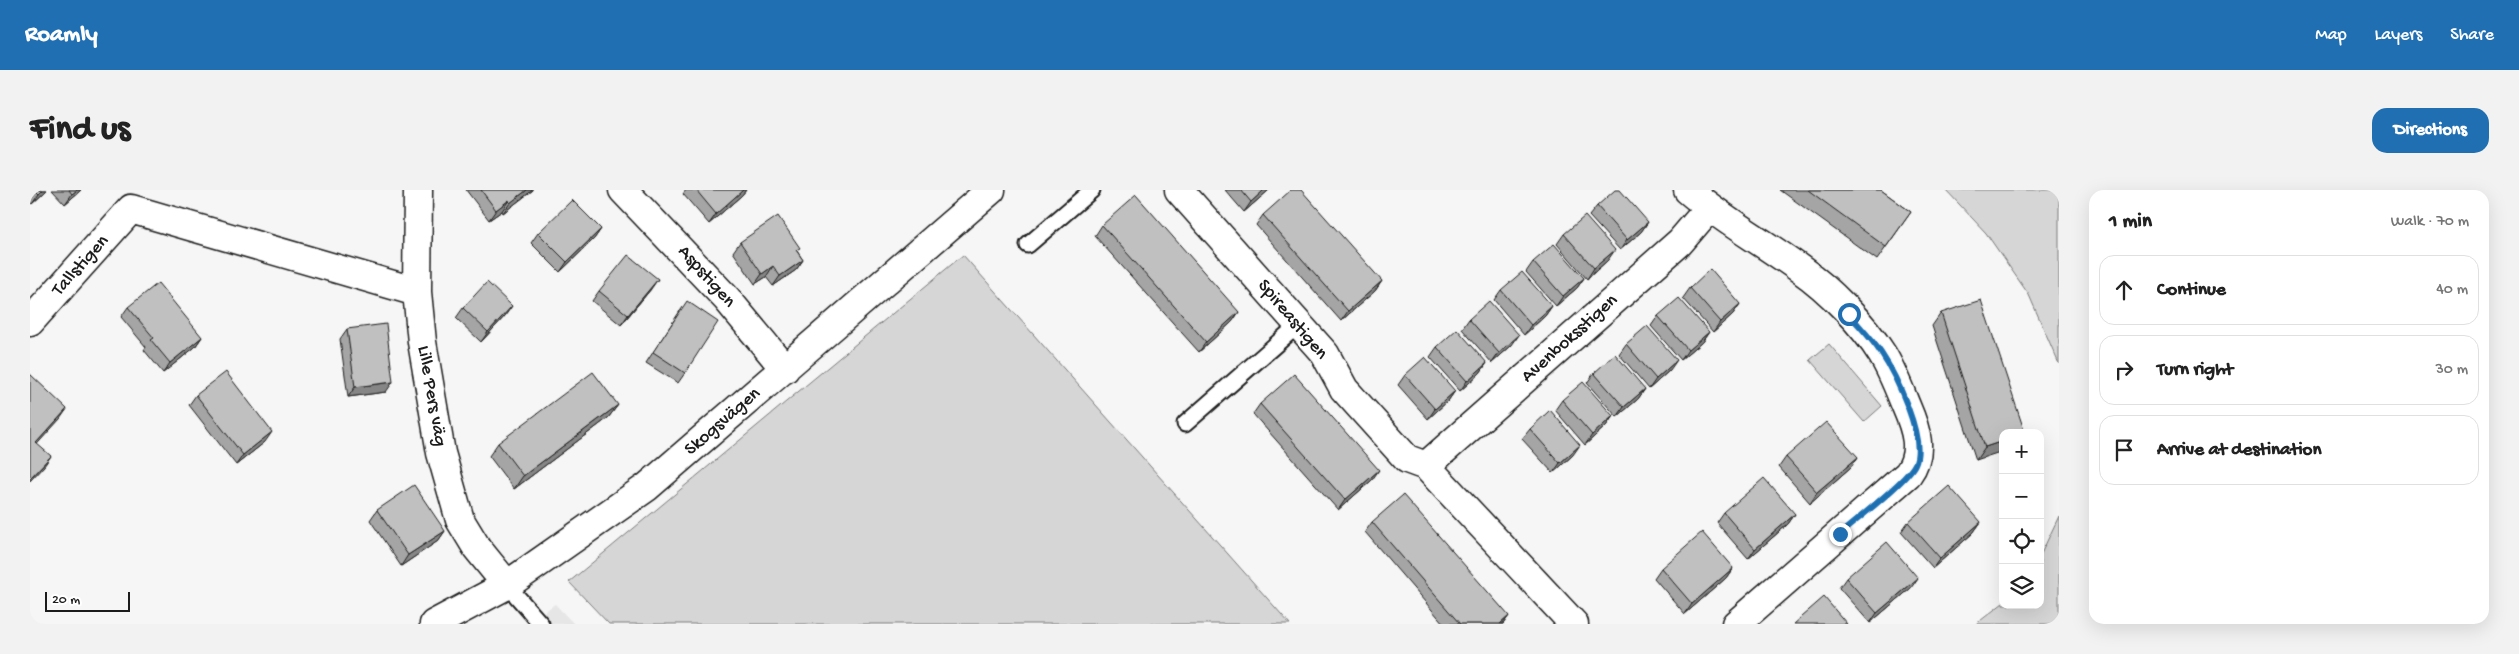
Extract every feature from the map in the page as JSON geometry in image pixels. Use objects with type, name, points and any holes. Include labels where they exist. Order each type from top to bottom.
[{"type":"street","name":"Lille Pers väg","points":[[418,190],[417,292],[422,342],[441,453],[460,520],[478,548],[507,585]]},
{"type":"street","name":"Aspstigen","points":[[623,190],[727,299],[785,369]]},
{"type":"street","name":"Skogsvägen","points":[[434,624],[507,585],[647,487],[991,190]]},
{"type":"street","name":"Spireastigen","points":[[1179,190],[1325,354],[1350,396],[1407,459],[1426,466]]},
{"type":"street","points":[[1688,190],[1709,208],[1802,270],[1849,314],[1882,355],[1902,395],[1917,439],[1917,456],[1908,474],[1736,624]]},
{"type":"street","name":"Avenboksstigen","points":[[1426,466],[1680,242],[1709,208]]},
{"type":"street","name":"Tallstigen","points":[[30,322],[131,209],[417,292]]},
{"type":"street","points":[[1426,466],[1574,624]]},
{"type":"lane","points":[[1028,245],[1092,190]]},
{"type":"lane","points":[[1185,424],[1298,325]]},
{"type":"lane","points":[[507,585],[541,624]]},
{"type":"shaded area","points":[[1946,190],[2059,190],[2059,364],[2029,295],[1986,233]]},
{"type":"shaded area","points":[[963,255],[1290,624],[609,624],[569,582]]},
{"type":"shaded area","points":[[1829,344],[1882,406],[1864,422],[1810,360]]},
{"type":"shaded area","points":[[2059,516],[2059,624],[1976,624],[1999,606],[1999,609],[2044,609],[2044,548]]},
{"type":"shaded area","points":[[555,604],[574,624],[527,624]]},
{"type":"building","points":[[35,190],[43,190],[39,194]]},
{"type":"building","points":[[69,190],[77,190],[72,194]]},
{"type":"building","points":[[481,190],[527,190],[510,203],[509,200],[496,210]]},
{"type":"building","points":[[696,190],[743,190],[716,214]]},
{"type":"building","points":[[1241,190],[1264,190],[1251,202]]},
{"type":"building","points":[[1291,190],[1301,190],[1382,281],[1348,311],[1263,215]]},
{"type":"building","points":[[1615,190],[1620,190],[1648,222],[1627,240],[1597,206]]},
{"type":"building","points":[[1808,190],[1881,190],[1911,212],[1886,247]]},
{"type":"building","points":[[1136,195],[1239,312],[1206,342],[1102,225]]},
{"type":"building","points":[[572,200],[601,229],[567,262],[538,233]]},
{"type":"building","points":[[778,216],[800,248],[796,250],[803,260],[780,276],[773,266],[762,274],[740,242]]},
{"type":"building","points":[[1585,216],[1615,250],[1594,268],[1564,234]]},
{"type":"building","points":[[1554,244],[1584,278],[1563,296],[1533,262]]},
{"type":"building","points":[[628,255],[658,279],[628,315],[599,291]]},
{"type":"building","points":[[1710,269],[1740,304],[1720,322],[1690,288]]},
{"type":"building","points":[[1522,272],[1552,306],[1531,325],[1501,290]]},
{"type":"building","points":[[487,282],[512,306],[488,332],[463,308]]},
{"type":"building","points":[[158,283],[202,337],[170,363],[151,340],[154,338],[128,307]]},
{"type":"building","points":[[1679,298],[1709,332],[1688,350],[1658,316]]},
{"type":"building","points":[[1981,300],[2024,429],[1999,429],[1999,442],[1985,447],[1941,313]]},
{"type":"building","points":[[687,301],[718,322],[685,373],[653,352]]},
{"type":"building","points":[[1489,301],[1519,335],[1499,353],[1469,319]]},
{"type":"building","points":[[386,324],[393,382],[355,387],[347,329]]},
{"type":"building","points":[[1647,326],[1677,360],[1656,379],[1626,344]]},
{"type":"building","points":[[1457,329],[1487,363],[1467,381],[1437,347]]},
{"type":"building","points":[[1615,354],[1645,389],[1624,407],[1594,373]]},
{"type":"building","points":[[1425,357],[1455,391],[1435,409],[1405,375]]},
{"type":"building","points":[[226,372],[272,432],[243,455],[196,395]]},
{"type":"building","points":[[593,372],[618,405],[523,476],[498,443]]},
{"type":"building","points":[[30,374],[67,409],[36,443],[51,456],[31,477],[30,476]]},
{"type":"building","points":[[1294,374],[1379,470],[1345,500],[1260,404]]},
{"type":"building","points":[[1583,382],[1613,416],[1592,435],[1562,400]]},
{"type":"building","points":[[1550,410],[1580,445],[1560,463],[1530,429]]},
{"type":"building","points":[[1826,422],[1858,457],[1817,492],[1786,457]]},
{"type":"building","points":[[1764,478],[1795,514],[1755,549],[1724,513]]},
{"type":"building","points":[[414,485],[445,531],[408,555],[377,510]]},
{"type":"building","points":[[1949,486],[1981,522],[1940,558],[1908,522]]},
{"type":"building","points":[[1403,495],[1509,616],[1500,624],[1460,624],[1372,522]]},
{"type":"building","points":[[1702,532],[1733,568],[1692,604],[1661,568]]},
{"type":"building","points":[[1887,542],[1918,578],[1877,613],[1846,578]]},
{"type":"building","points":[[1824,597],[1847,624],[1793,624]]},
{"type":"route","points":[[1840,534],[1908,474],[1916,463],[1918,448],[1911,419],[1882,355],[1849,314]]}]
